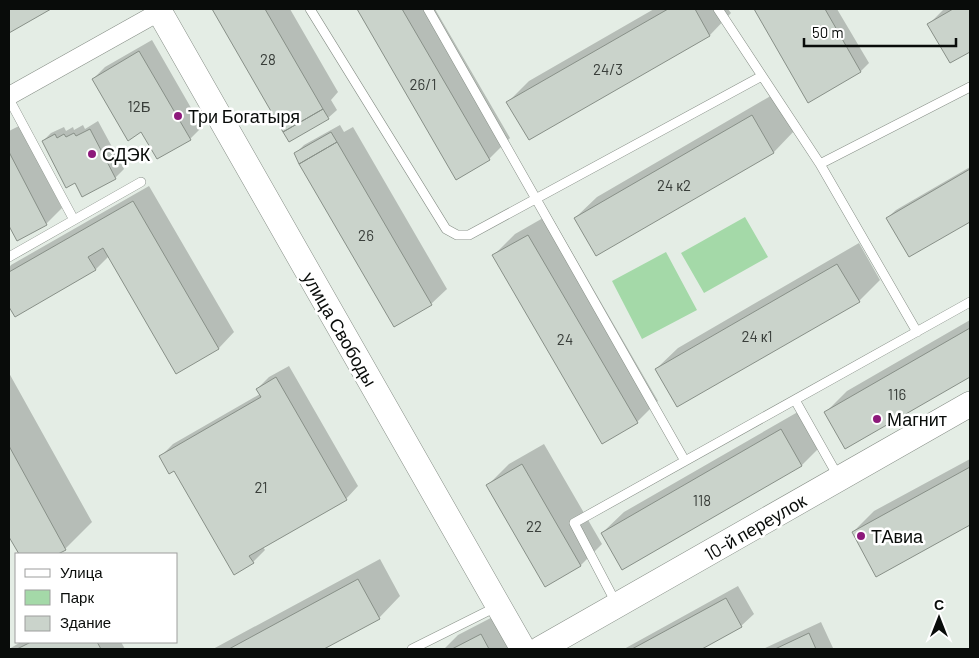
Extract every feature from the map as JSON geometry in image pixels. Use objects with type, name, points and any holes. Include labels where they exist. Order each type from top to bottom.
[{"type":"main road","name":"улица Свободы","points":[[158,10],[523,649]]},
{"type":"main road","name":"10-й переулок","points":[[540,649],[970,404]]},
{"type":"street","points":[[9,98],[158,10]]},
{"type":"lane","points":[[310,9],[446,229],[457,234],[469,234],[762,76]]},
{"type":"lane","points":[[428,9],[685,461]]},
{"type":"lane","points":[[718,9],[820,164],[917,332]]},
{"type":"lane","points":[[820,164],[970,87]]},
{"type":"lane","points":[[9,98],[74,220]]},
{"type":"lane","points":[[9,257],[141,182]]},
{"type":"lane","points":[[617,605],[574,523],[970,302]]},
{"type":"lane","points":[[795,400],[839,479]]},
{"type":"lane","points":[[412,649],[498,606]]},
{"type":"green space","points":[[745,217],[768,257],[704,293],[681,253]]},
{"type":"green space","points":[[666,252],[697,310],[642,339],[612,281]]},
{"type":"building","points":[[9,9],[51,9],[9,33]]},
{"type":"building","points":[[212,9],[265,9],[323,109],[283,132]]},
{"type":"building","points":[[357,9],[402,9],[490,160],[456,180]]},
{"type":"building","points":[[668,9],[695,9],[710,36],[529,140],[506,102]]},
{"type":"building","points":[[754,9],[825,9],[861,72],[808,103]]},
{"type":"building","points":[[953,9],[970,9],[970,52],[950,63],[927,24]]},
{"type":"building","points":[[139,51],[191,140],[157,159],[141,132],[128,141],[92,79]]},
{"type":"building","points":[[323,109],[329,119],[289,142],[283,132]]},
{"type":"building","points":[[752,115],[774,153],[596,256],[574,218]]},
{"type":"building","points":[[90,129],[116,179],[82,197],[75,183],[66,188],[42,141],[55,134],[57,138],[64,134],[66,137],[74,133],[76,136]]},
{"type":"building","points":[[331,132],[337,142],[299,164],[294,153]]},
{"type":"building","points":[[337,142],[432,305],[394,327],[299,164]]},
{"type":"building","points":[[9,152],[47,225],[17,241],[9,226]]},
{"type":"building","points":[[970,169],[970,222],[909,257],[886,218]]},
{"type":"building","points":[[133,201],[219,349],[176,374],[103,248],[88,257],[96,270],[15,317],[9,307],[9,272]]},
{"type":"building","points":[[528,235],[638,423],[602,444],[492,255]]},
{"type":"building","points":[[837,264],[860,302],[677,407],[655,369]]},
{"type":"building","points":[[970,328],[970,377],[845,449],[824,412]]},
{"type":"building","points":[[276,377],[347,500],[249,556],[254,563],[234,575],[174,471],[169,474],[159,456],[261,397],[256,389]]},
{"type":"building","points":[[781,429],[802,466],[622,570],[601,533]]},
{"type":"building","points":[[9,446],[66,550],[60,553],[18,553],[9,537]]},
{"type":"building","points":[[522,464],[581,566],[545,587],[486,485]]},
{"type":"building","points":[[970,467],[970,525],[876,577],[852,532]]},
{"type":"building","points":[[358,579],[380,619],[324,649],[229,649]]},
{"type":"building","points":[[726,598],[742,627],[702,649],[632,649]]},
{"type":"building","points":[[809,633],[816,649],[775,649]]},
{"type":"building","points":[[481,634],[489,649],[452,649]]},
{"type":"building","points":[[29,643],[98,643],[101,649],[17,649]]},
{"type":"place","name":"Три Богатыря","points":[[178,116]]},
{"type":"place","name":"СДЭК","points":[[92,154]]},
{"type":"place","name":"Магнит","points":[[877,419]]},
{"type":"place","name":"ТАвиа","points":[[861,536]]}]
